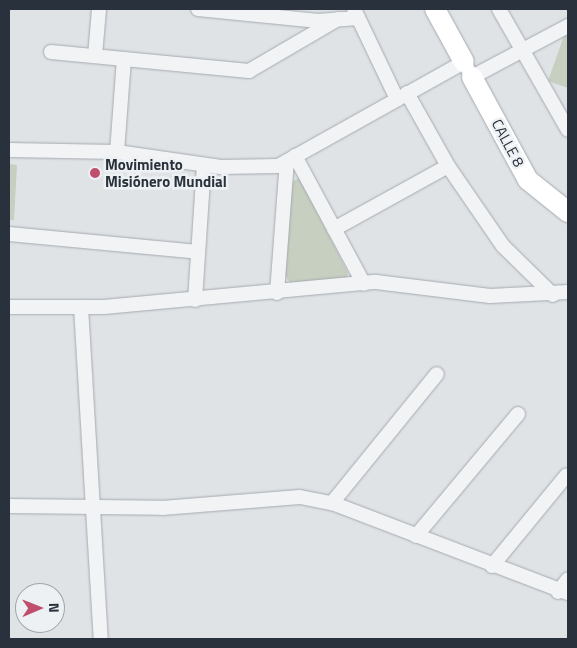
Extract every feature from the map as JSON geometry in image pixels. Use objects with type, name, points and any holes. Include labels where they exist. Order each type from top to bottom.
[{"type":"street","points":[[95,56],[99,9]]},
{"type":"street","points":[[198,9],[227,15],[338,19]]},
{"type":"street","name":"CALLE 8","points":[[435,9],[528,180],[568,212]]},
{"type":"street","points":[[499,9],[568,130]]},
{"type":"street","points":[[51,52],[249,71],[338,19],[356,13],[402,96],[503,246],[553,295]]},
{"type":"street","points":[[9,150],[117,152],[204,165],[278,166],[402,96],[468,69],[523,50],[568,26]]},
{"type":"street","points":[[117,152],[124,59]]},
{"type":"street","points":[[291,158],[334,229],[364,284]]},
{"type":"street","points":[[277,293],[291,158]]},
{"type":"street","points":[[195,300],[204,165]]},
{"type":"street","points":[[334,229],[448,166]]},
{"type":"street","points":[[9,234],[198,252]]},
{"type":"street","points":[[9,307],[81,307],[195,300],[364,284],[490,296],[553,295],[568,292]]},
{"type":"street","points":[[81,307],[91,508],[101,639]]},
{"type":"street","points":[[332,503],[437,374]]},
{"type":"street","points":[[416,536],[518,414]]},
{"type":"street","points":[[492,566],[566,476]]},
{"type":"street","points":[[9,506],[162,508],[270,497],[332,503],[563,593],[568,579]]},
{"type":"green space","points":[[568,28],[568,88],[548,81]]},
{"type":"green space","points":[[9,164],[17,165],[14,220],[9,220]]},
{"type":"green space","points":[[300,177],[348,273],[347,278],[292,285],[285,276],[292,182]]},
{"type":"place","name":"Movimiento Misiónero Mundial","points":[[95,173]]}]
